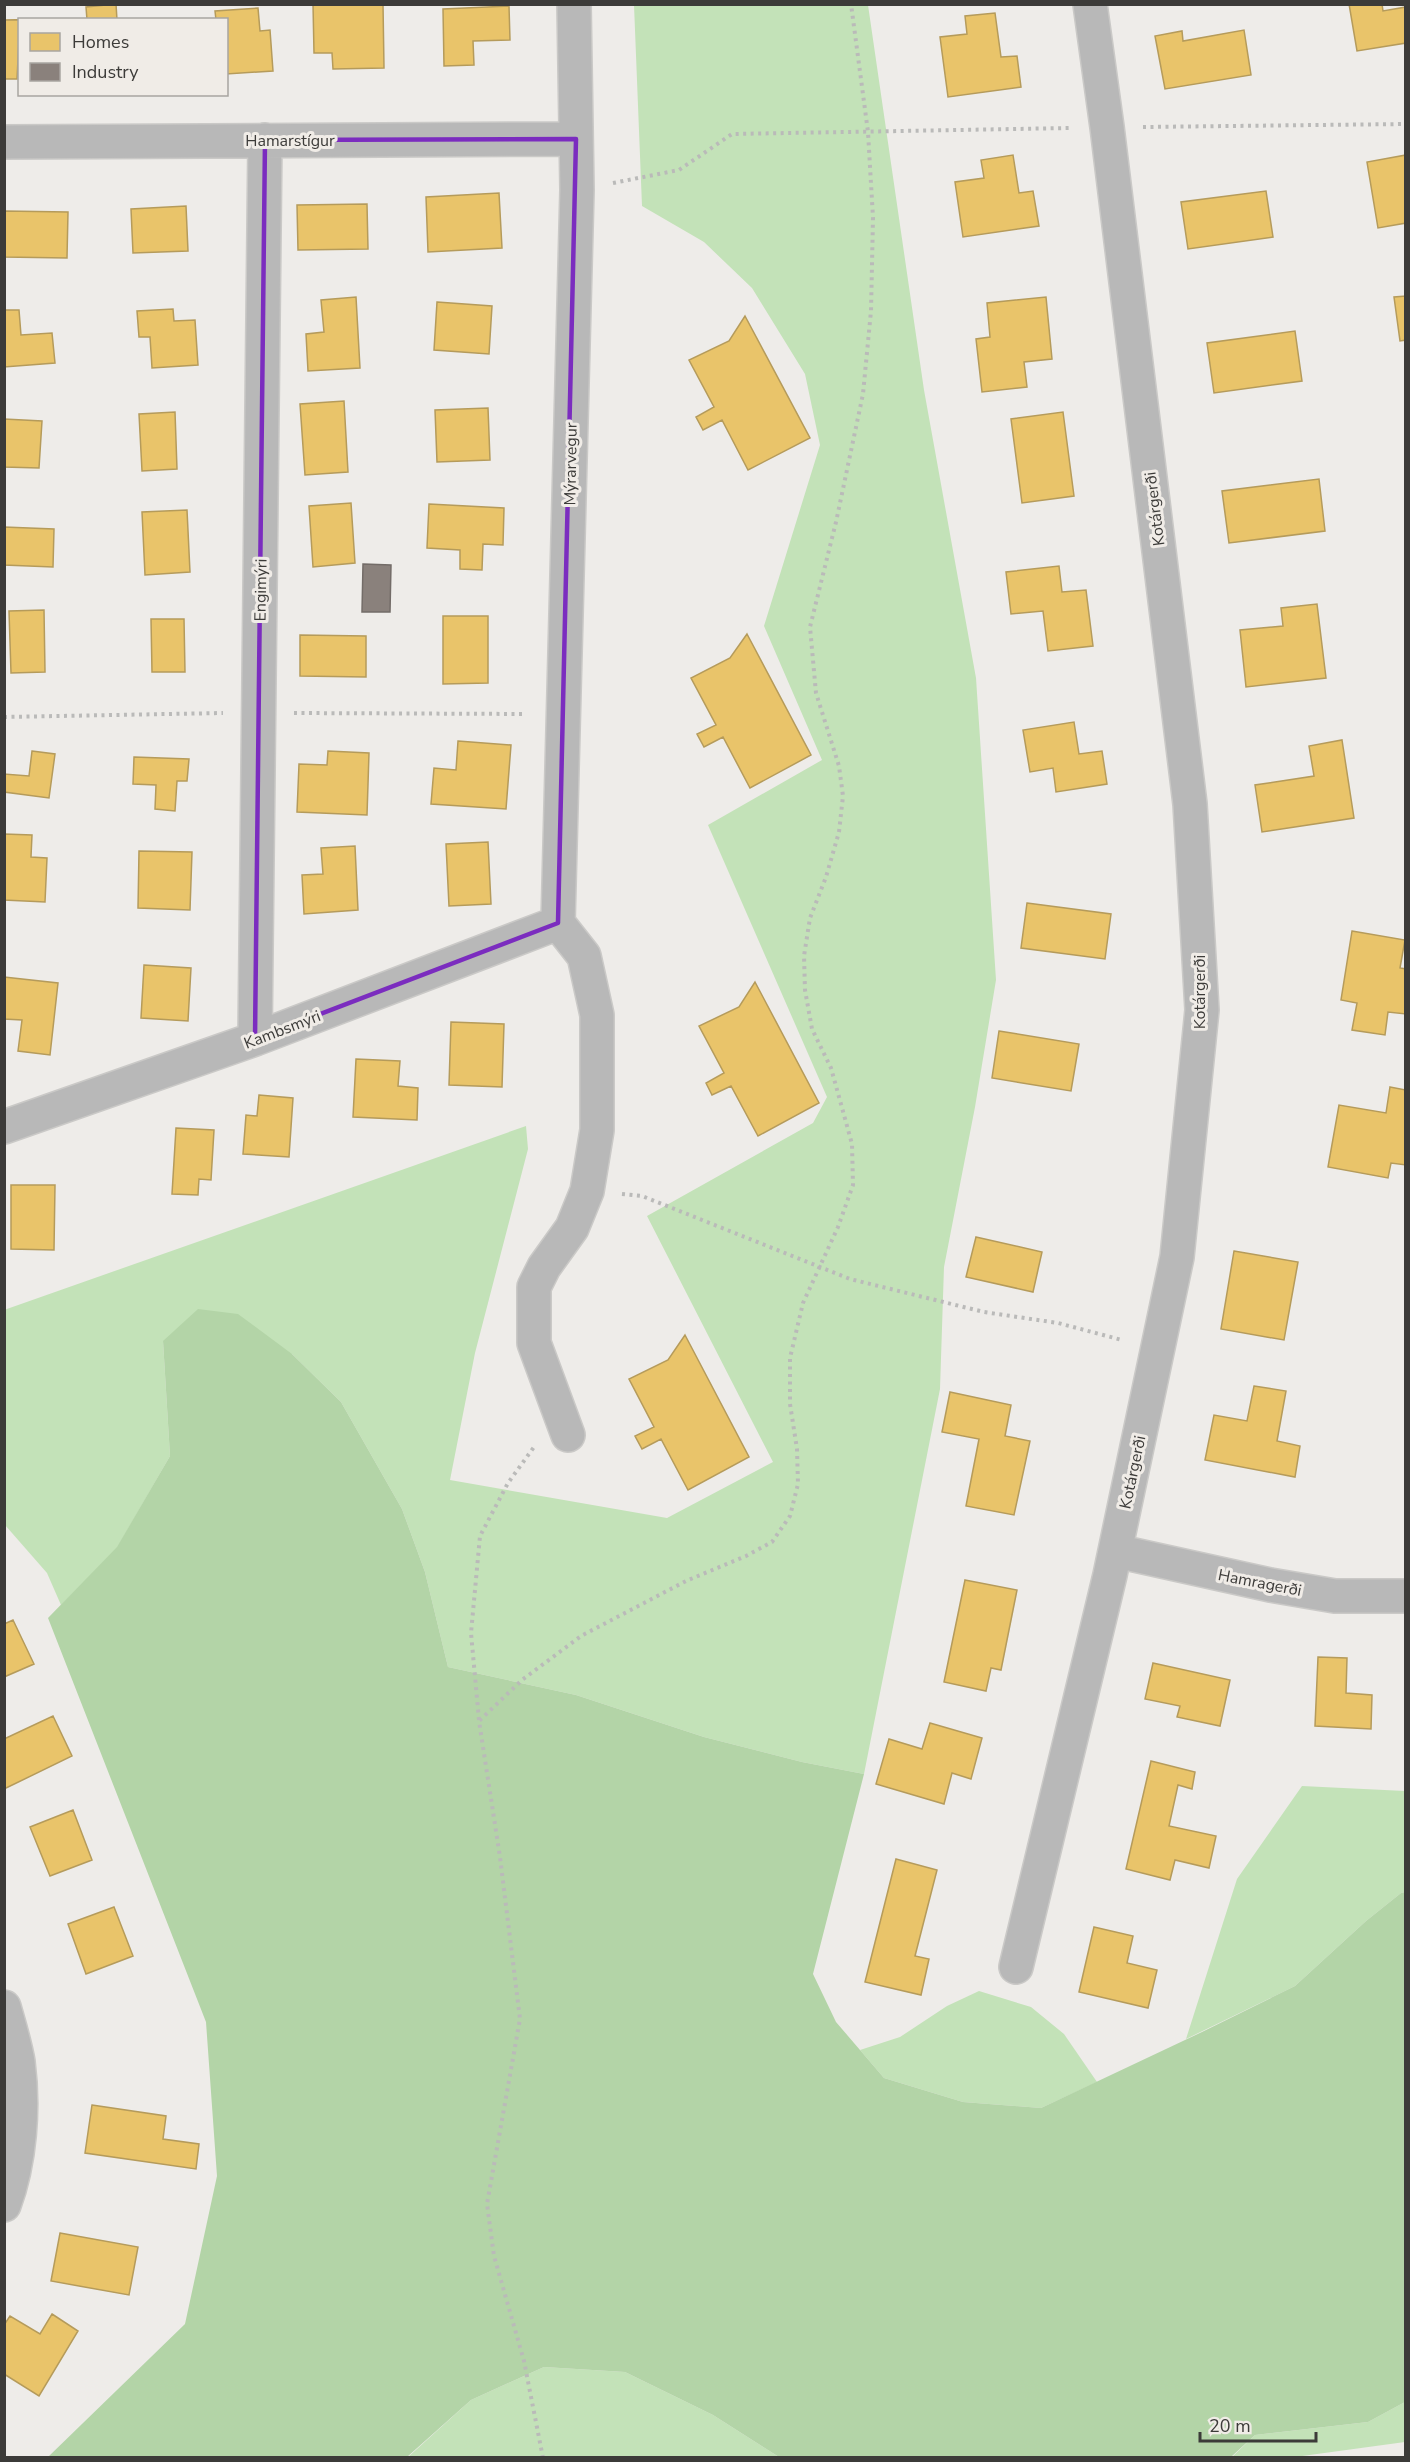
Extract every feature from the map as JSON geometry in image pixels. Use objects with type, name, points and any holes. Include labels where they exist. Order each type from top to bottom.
[{"type":"street","name":"Mýrarvegur","points":[[558,923],[577,190],[574,4]]},
{"type":"street","name":"Kotárgerði","points":[[1016,1967],[1116,1551],[1177,1257],[1202,1010],[1190,804],[1090,4]]},
{"type":"street","name":"Hamarstígur","points":[[4,142],[576,139]]},
{"type":"street","name":"Engimýri","points":[[255,1039],[265,140]]},
{"type":"street","name":"Kambsmýri","points":[[4,1126],[255,1039],[558,923]]},
{"type":"street","points":[[558,923],[584,956],[597,1015],[597,1130],[587,1191],[572,1228],[544,1267],[534,1287],[534,1344],[568,1435]]},
{"type":"street","name":"Hamragerði","points":[[1116,1551],[1270,1585],[1335,1596],[1406,1596]]},
{"type":"street","points":[[4,2007],[18,2062],[20,2126],[11,2188],[4,2205]]},
{"type":"path","points":[[479,1721],[522,1680],[581,1636],[686,1581],[746,1556],[772,1542],[790,1516],[798,1484],[797,1449],[790,1404],[790,1358],[803,1303],[817,1267],[838,1227],[853,1185],[852,1144],[831,1068],[812,1029],[805,990],[804,956],[810,918],[826,877],[839,832],[843,796],[838,766],[816,693],[810,627],[836,522],[862,394],[871,311],[873,218],[868,132],[851,4]]},
{"type":"path","points":[[577,190],[679,170],[732,134],[1406,124]]},
{"type":"path","points":[[587,1191],[642,1196],[850,1279],[984,1312],[1058,1323],[1157,1351]]},
{"type":"path","points":[[543,2457],[524,2361],[494,2256],[487,2204],[520,2019],[500,1857],[479,1721],[471,1633],[480,1536],[508,1483],[533,1448],[568,1435]]},
{"type":"highlighted area","points":[[576,139],[558,923],[255,1039],[265,140]]},
{"type":"green space","points":[[634,5],[868,5],[924,390],[976,678],[996,980],[975,1107],[944,1267],[940,1389],[864,1774],[802,1762],[704,1737],[576,1695],[448,1667],[425,1572],[402,1509],[341,1402],[292,1354],[163,1341],[170,1456],[117,1548],[61,1605],[47,1573],[5,1525],[4,1310],[526,1126],[528,1149],[475,1353],[450,1480],[667,1518],[773,1462],[647,1216],[813,1123],[827,1097],[708,825],[822,760],[764,626],[820,445],[805,374],[752,288],[704,242],[642,206]]},
{"type":"green space","points":[[198,1309],[238,1314],[292,1354],[341,1402],[402,1509],[425,1572],[448,1667],[576,1695],[704,1737],[802,1762],[864,1774],[813,1974],[836,2022],[884,2078],[963,2102],[1041,2108],[1295,1986],[1366,1921],[1405,1892],[1405,2402],[1368,2422],[1255,2435],[1231,2457],[779,2457],[713,2415],[625,2372],[544,2367],[471,2400],[407,2457],[48,2457],[185,2324],[217,2176],[206,2022],[48,1618],[117,1547],[170,1456],[163,1341]]},
{"type":"green space","points":[[1302,1786],[1405,1791],[1405,1892],[1366,1921],[1295,1986],[1186,2039],[1237,1879]]},
{"type":"green space","points":[[979,1991],[1031,2007],[1064,2034],[1097,2082],[1041,2108],[963,2102],[884,2078],[860,2050],[900,2037],[947,2006]]},
{"type":"green space","points":[[544,2367],[625,2372],[713,2415],[779,2457],[407,2458],[471,2400]]},
{"type":"green space","points":[[1405,2402],[1405,2442],[1295,2457],[1231,2458],[1255,2435],[1368,2422]]},
{"type":"building: Homes","points":[[116,4],[117,18],[87,18],[86,7]]},
{"type":"building: Homes","points":[[313,4],[383,4],[384,68],[333,69],[332,53],[314,53]]},
{"type":"building: Homes","points":[[1349,4],[1382,4],[1383,11],[1406,7],[1406,43],[1357,51]]},
{"type":"building: Homes","points":[[509,6],[510,40],[473,41],[474,65],[444,66],[443,9]]},
{"type":"building: Homes","points":[[258,8],[260,31],[270,30],[273,71],[228,74],[228,18],[216,18],[215,11]]},
{"type":"building: Homes","points":[[995,13],[1001,57],[1017,56],[1021,87],[948,97],[940,37],[967,34],[965,16]]},
{"type":"building: Homes","points":[[4,20],[18,20],[17,79],[4,79]]},
{"type":"building: Homes","points":[[1244,30],[1251,75],[1165,89],[1155,36],[1182,31],[1183,41]]},
{"type":"building: Homes","points":[[1013,155],[1019,193],[1033,191],[1039,226],[963,237],[955,182],[984,178],[981,160]]},
{"type":"building: Homes","points":[[1406,155],[1406,223],[1378,228],[1367,162]]},
{"type":"building: Homes","points":[[1266,191],[1273,237],[1188,249],[1181,202]]},
{"type":"building: Homes","points":[[499,193],[502,248],[428,252],[426,197]]},
{"type":"building: Homes","points":[[367,204],[368,249],[298,250],[297,205]]},
{"type":"building: Homes","points":[[186,206],[188,251],[133,253],[131,209]]},
{"type":"building: Homes","points":[[4,211],[68,212],[67,258],[4,257]]},
{"type":"building: Homes","points":[[1406,296],[1406,340],[1400,341],[1394,297]]},
{"type":"building: Homes","points":[[356,297],[360,368],[308,371],[306,334],[324,332],[321,300]]},
{"type":"building: Homes","points":[[1046,297],[1052,359],[1024,362],[1027,387],[982,392],[976,339],[990,337],[987,303]]},
{"type":"building: Homes","points":[[437,302],[492,306],[489,354],[434,350]]},
{"type":"building: Homes","points":[[173,309],[174,321],[195,320],[198,365],[152,368],[150,337],[139,337],[137,311]]},
{"type":"building: Homes","points":[[4,310],[19,310],[21,335],[52,333],[55,363],[4,367]]},
{"type":"building: Homes","points":[[745,316],[810,438],[748,470],[722,420],[703,430],[696,417],[714,407],[689,360],[729,341]]},
{"type":"building: Homes","points":[[1295,331],[1302,381],[1214,393],[1207,343]]},
{"type":"building: Homes","points":[[344,401],[348,472],[305,475],[300,404]]},
{"type":"building: Homes","points":[[488,408],[490,460],[437,462],[435,410]]},
{"type":"building: Homes","points":[[175,412],[177,469],[142,471],[139,414]]},
{"type":"building: Homes","points":[[1063,412],[1074,496],[1022,503],[1011,419]]},
{"type":"building: Homes","points":[[4,419],[42,421],[39,468],[4,467]]},
{"type":"building: Homes","points":[[1319,479],[1325,531],[1229,543],[1222,491]]},
{"type":"building: Homes","points":[[351,503],[355,563],[313,567],[309,506]]},
{"type":"building: Homes","points":[[429,504],[504,508],[503,545],[483,544],[482,570],[460,569],[460,550],[427,548]]},
{"type":"building: Homes","points":[[187,510],[190,572],[145,575],[142,512]]},
{"type":"building: Homes","points":[[4,527],[54,529],[53,567],[4,565]]},
{"type":"building: Homes","points":[[1059,566],[1062,592],[1086,590],[1093,646],[1048,651],[1043,611],[1011,614],[1006,572]]},
{"type":"building: Homes","points":[[1317,604],[1326,678],[1246,687],[1240,630],[1283,626],[1281,608]]},
{"type":"building: Homes","points":[[44,610],[45,672],[11,673],[9,611]]},
{"type":"building: Homes","points":[[443,616],[488,616],[488,683],[443,684]]},
{"type":"building: Homes","points":[[151,619],[184,619],[185,672],[152,672]]},
{"type":"building: Homes","points":[[747,634],[811,755],[750,788],[723,737],[704,747],[697,734],[716,725],[691,678],[730,658]]},
{"type":"building: Homes","points":[[300,635],[366,636],[366,677],[300,676]]},
{"type":"building: Homes","points":[[1074,722],[1079,754],[1102,751],[1107,784],[1056,792],[1053,768],[1030,772],[1023,730]]},
{"type":"building: Homes","points":[[1342,740],[1354,818],[1262,832],[1255,785],[1314,776],[1309,746]]},
{"type":"building: Homes","points":[[458,741],[511,745],[506,809],[431,804],[434,768],[456,770]]},
{"type":"building: Homes","points":[[32,751],[55,754],[49,798],[4,792],[4,774],[29,776]]},
{"type":"building: Homes","points":[[328,751],[369,753],[367,815],[297,812],[299,764],[327,765]]},
{"type":"building: Homes","points":[[134,757],[189,759],[187,781],[177,781],[175,811],[155,809],[156,785],[133,784]]},
{"type":"building: Homes","points":[[4,834],[32,835],[31,857],[47,858],[45,902],[4,900]]},
{"type":"building: Homes","points":[[488,842],[491,904],[449,906],[446,844]]},
{"type":"building: Homes","points":[[355,846],[358,910],[304,914],[302,875],[323,874],[321,848]]},
{"type":"building: Homes","points":[[139,851],[192,852],[190,910],[138,908]]},
{"type":"building: Homes","points":[[1027,903],[1111,914],[1105,959],[1021,948]]},
{"type":"building: Homes","points":[[1352,931],[1405,940],[1400,968],[1406,969],[1406,1014],[1388,1012],[1385,1035],[1352,1030],[1357,1003],[1341,1000]]},
{"type":"building: Homes","points":[[144,965],[191,968],[188,1021],[141,1018]]},
{"type":"building: Homes","points":[[4,977],[58,983],[50,1055],[18,1051],[22,1020],[4,1019]]},
{"type":"building: Homes","points":[[755,982],[819,1103],[758,1136],[731,1086],[712,1095],[706,1083],[724,1073],[699,1026],[739,1007]]},
{"type":"building: Homes","points":[[451,1022],[504,1024],[502,1087],[449,1085]]},
{"type":"building: Homes","points":[[999,1031],[1079,1044],[1071,1091],[992,1078]]},
{"type":"building: Homes","points":[[356,1059],[400,1061],[398,1086],[418,1088],[417,1120],[353,1117]]},
{"type":"building: Homes","points":[[1390,1087],[1406,1090],[1406,1165],[1391,1163],[1388,1178],[1328,1167],[1339,1105],[1386,1113]]},
{"type":"building: Homes","points":[[259,1095],[293,1098],[289,1157],[243,1154],[246,1115],[257,1116]]},
{"type":"building: Homes","points":[[176,1128],[214,1130],[211,1180],[199,1179],[198,1195],[172,1194]]},
{"type":"building: Homes","points":[[11,1185],[55,1185],[54,1250],[11,1249]]},
{"type":"building: Homes","points":[[976,1237],[1042,1252],[1033,1292],[966,1277]]},
{"type":"building: Homes","points":[[1234,1251],[1298,1262],[1284,1340],[1221,1329]]},
{"type":"building: Homes","points":[[685,1335],[749,1457],[688,1490],[661,1439],[642,1449],[635,1436],[654,1427],[629,1379],[668,1360]]},
{"type":"building: Homes","points":[[1254,1386],[1286,1391],[1277,1441],[1300,1446],[1295,1477],[1205,1460],[1214,1415],[1247,1421]]},
{"type":"building: Homes","points":[[950,1392],[1011,1405],[1005,1436],[1030,1441],[1014,1515],[966,1506],[979,1439],[942,1432]]},
{"type":"building: Homes","points":[[965,1580],[1017,1590],[1001,1670],[991,1668],[986,1691],[944,1682]]},
{"type":"building: Homes","points":[[13,1620],[34,1664],[4,1677],[4,1624]]},
{"type":"building: Homes","points":[[1318,1657],[1347,1658],[1346,1693],[1372,1695],[1371,1729],[1315,1726]]},
{"type":"building: Homes","points":[[1153,1663],[1230,1680],[1220,1726],[1177,1717],[1180,1706],[1145,1699]]},
{"type":"building: Homes","points":[[53,1716],[72,1756],[4,1789],[4,1739]]},
{"type":"building: Homes","points":[[930,1723],[982,1738],[971,1779],[952,1773],[944,1804],[876,1784],[889,1739],[922,1749]]},
{"type":"building: Homes","points":[[1151,1761],[1195,1772],[1192,1789],[1178,1785],[1169,1826],[1216,1836],[1209,1868],[1175,1860],[1170,1880],[1126,1869]]},
{"type":"building: Homes","points":[[73,1810],[92,1860],[50,1876],[30,1827]]},
{"type":"building: Homes","points":[[896,1859],[937,1870],[915,1956],[929,1959],[921,1995],[865,1982]]},
{"type":"building: Homes","points":[[114,1907],[133,1956],[86,1974],[68,1924]]},
{"type":"building: Homes","points":[[1094,1927],[1133,1936],[1127,1963],[1157,1970],[1148,2008],[1079,1992]]},
{"type":"building: Homes","points":[[92,2105],[166,2116],[163,2139],[199,2144],[196,2169],[85,2153]]},
{"type":"building: Homes","points":[[60,2233],[138,2247],[129,2295],[51,2281]]},
{"type":"building: Homes","points":[[52,2314],[78,2331],[39,2396],[4,2374],[4,2325],[10,2316],[40,2334]]},
{"type":"building: Industry","points":[[363,564],[391,565],[390,612],[362,612]]}]
